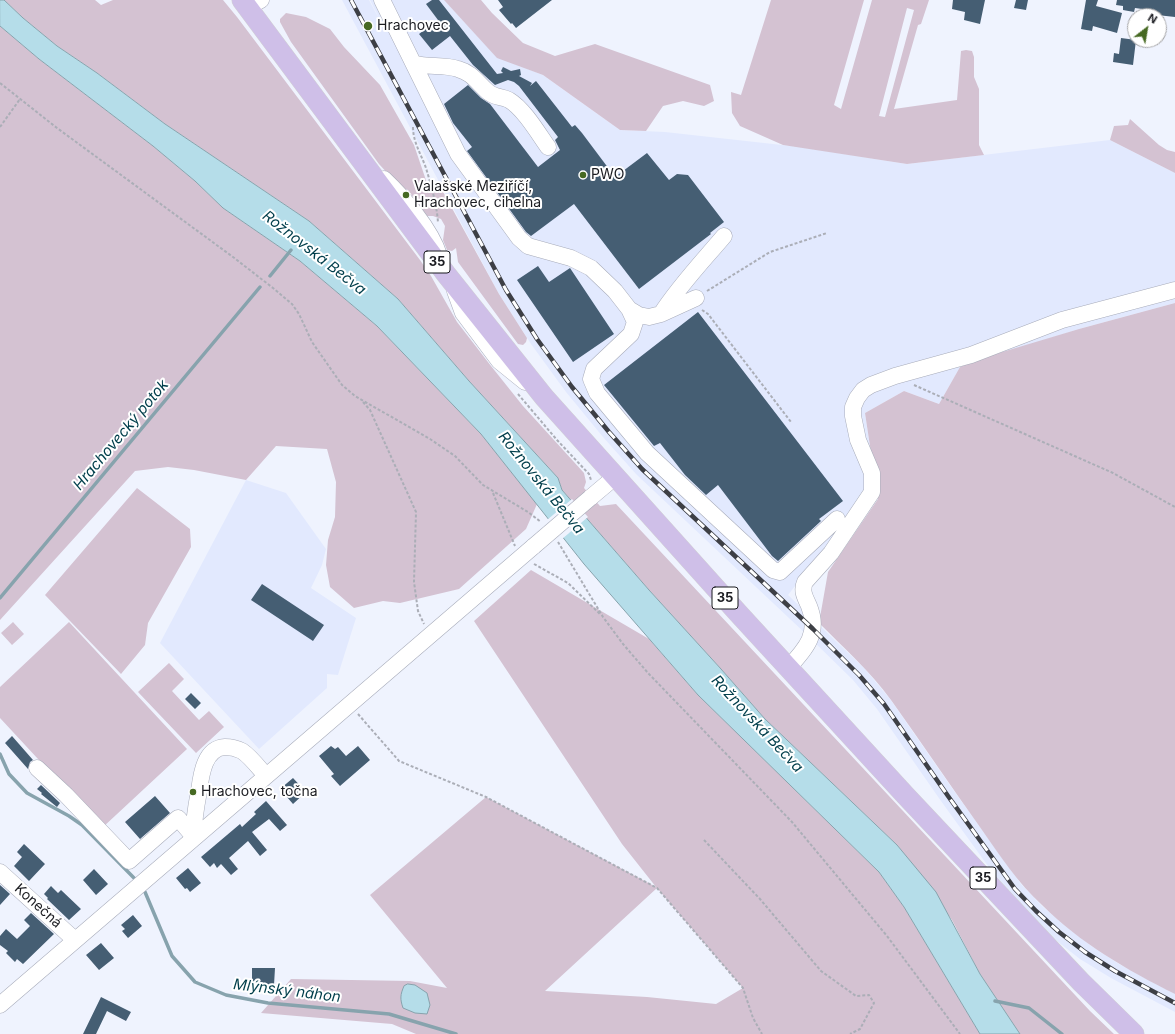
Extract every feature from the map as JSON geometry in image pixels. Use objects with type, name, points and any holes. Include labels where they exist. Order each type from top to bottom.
[{"type":"main road","name":"35","points":[[250,2],[349,144],[447,275],[544,397],[788,668],[1081,982],[1134,1034]]},
{"type":"street","points":[[382,0],[458,154],[519,238],[528,246],[571,258],[591,268],[629,309],[635,322],[632,334],[594,369],[592,379],[597,393],[647,453],[773,570],[780,572],[837,519]]},
{"type":"street","points":[[412,63],[421,66],[457,68],[469,73],[487,91],[497,97],[508,100],[520,110],[548,147]]},
{"type":"street","points":[[660,314],[683,282],[724,236]]},
{"type":"street","points":[[788,668],[806,647],[813,629],[813,619],[804,595],[803,588],[805,582],[831,553],[872,492],[872,473],[858,440],[854,424],[853,406],[863,390],[871,385],[895,376],[971,355],[1062,320],[1175,290]]},
{"type":"street","points":[[629,309],[639,315],[649,317],[660,314],[690,301]]},
{"type":"street","points":[[0,1005],[431,634],[525,551],[615,477]]},
{"type":"street","points":[[194,837],[193,824],[202,773],[211,752],[221,747],[232,747],[238,749],[247,756],[266,776]]},
{"type":"street","points":[[37,768],[66,795],[129,861],[178,818],[194,837]]},
{"type":"street","name":"Konečná","points":[[0,872],[75,940]]},
{"type":"path","points":[[0,83],[57,128],[233,257],[292,304],[299,314],[312,342],[342,385],[362,401],[430,439],[454,456],[478,481],[493,492],[528,512],[541,523]]},
{"type":"path","points":[[0,127],[20,99]]},
{"type":"path","points":[[413,127],[413,138],[426,168],[434,198],[438,225]]},
{"type":"path","points":[[790,422],[708,314],[690,301],[770,252],[827,233]]},
{"type":"path","points":[[895,376],[1113,473],[1175,507]]},
{"type":"path","points":[[362,401],[370,410],[416,512],[414,570],[415,596],[421,618],[431,634]]},
{"type":"path","points":[[493,492],[513,543],[525,551],[530,561],[568,583],[603,618]]},
{"type":"path","points":[[554,538],[603,618],[623,644],[648,673],[767,794],[797,827],[887,936],[960,1034]]},
{"type":"path","points":[[354,711],[399,761],[486,796],[657,888],[743,988],[753,1018],[762,1034]]},
{"type":"path","points":[[704,840],[760,899],[821,971],[856,996],[869,995],[874,1003],[860,1030],[850,1034]]},
{"type":"shaded area","points":[[4,0],[95,0],[101,5],[113,0],[223,0],[420,260],[431,276],[457,322],[523,406],[584,473],[586,482],[584,488],[600,506],[616,504],[1090,1011],[1114,1034],[1020,1034],[980,974],[952,920],[897,845],[765,719],[649,590],[562,490],[558,478],[469,381],[398,299],[309,221],[165,124],[97,73],[57,46]]},
{"type":"shaded area","points":[[342,0],[369,0],[383,26],[370,0],[444,0],[497,57],[543,75],[620,130],[665,132],[800,147],[907,164],[1110,140],[1175,173],[1175,303],[1079,329],[960,367],[939,404],[904,391],[865,413],[878,499],[866,496],[788,595],[865,669],[890,699],[1021,884],[1042,906],[1090,945],[1119,964],[1175,994],[1175,1012],[1111,978],[1080,959],[1053,938],[1030,917],[1009,895],[877,709],[853,680],[636,474],[603,437],[566,392],[531,344],[499,294]]},
{"type":"shaded area","points":[[444,0],[481,0],[492,13],[523,43],[555,56],[595,44],[710,85],[714,101],[704,106],[683,101],[663,106],[646,131],[620,130],[543,75],[497,58]]},
{"type":"shaded area","points":[[771,0],[864,0],[834,105],[841,109],[872,0],[929,0],[921,24],[918,25],[894,109],[957,100],[961,51],[972,51],[974,57],[974,77],[979,89],[979,145],[984,155],[907,164],[783,145],[740,126],[732,113],[731,92],[741,95]],"holes":[[[907,8],[914,10],[885,117],[879,116]]]},
{"type":"shaded area","points":[[286,13],[306,17],[330,29],[344,47],[380,85],[414,145],[429,189],[442,190],[499,294],[527,338],[523,345],[518,344],[458,262],[456,248],[452,251],[447,250],[443,240],[445,226],[441,219],[433,216],[427,216],[408,190],[400,187],[379,164],[291,42],[280,22],[280,19]]},
{"type":"shaded area","points":[[0,26],[39,59],[153,146],[195,181],[223,208],[300,261],[377,326],[481,434],[537,504],[526,529],[459,589],[400,603],[383,601],[354,608],[330,587],[326,565],[328,540],[335,517],[336,482],[327,449],[276,446],[246,480],[194,470],[168,467],[135,471],[0,620]]},
{"type":"shaded area","points":[[1130,119],[1159,145],[1167,150],[1175,152],[1175,173],[1110,140],[1114,126],[1128,125]]},
{"type":"shaded area","points":[[1175,303],[1175,994],[1139,975],[1088,944],[1072,932],[1033,897],[1003,859],[903,716],[883,690],[857,660],[819,623],[828,572],[878,499],[865,413],[904,391],[939,404],[960,367],[979,359],[1079,329]]},
{"type":"shaded area","points":[[246,480],[286,493],[326,549],[322,565],[311,588],[356,618],[338,675],[327,674],[327,688],[259,749],[160,643]]},
{"type":"shaded area","points":[[137,488],[190,529],[191,547],[148,623],[145,645],[121,674],[45,595]]},
{"type":"shaded area","points":[[531,570],[649,639],[698,695],[879,872],[904,907],[980,1034],[416,1034],[392,1024],[261,1013],[291,979],[410,981],[447,988],[370,895],[486,797],[656,887],[622,844],[474,621]],"holes":[[[657,888],[743,988],[716,1004],[647,997],[545,991]]]},
{"type":"shaded area","points":[[13,622],[24,634],[12,645],[1,633]]},
{"type":"shaded area","points":[[69,622],[187,749],[102,828],[0,718],[0,687]]},
{"type":"shaded area","points":[[169,663],[184,679],[172,691],[199,720],[209,711],[224,727],[196,753],[138,692]]},
{"type":"water","name":"Rožnovská Bečva","points":[[0,0],[4,0],[57,46],[97,73],[165,124],[309,221],[398,299],[469,381],[558,478],[562,490],[649,590],[765,719],[897,845],[936,892],[980,974],[1020,1034],[980,1034],[904,907],[879,872],[698,695],[584,564],[481,434],[377,326],[300,261],[223,208],[195,181],[153,146],[39,59],[0,26]]},
{"type":"water","points":[[408,984],[415,985],[427,993],[430,1005],[427,1014],[415,1013],[403,1008],[401,995],[404,986]]},
{"type":"pier","points":[[572,499],[588,517],[562,539],[547,520]]},
{"type":"building","name":"PWO","points":[[432,0],[439,0],[497,74],[503,73],[501,71],[503,67],[511,71],[520,69],[521,75],[519,76],[532,83],[530,86],[536,81],[572,127],[575,125],[582,133],[615,177],[647,153],[669,180],[677,174],[688,175],[724,222],[710,233],[711,234],[639,289],[574,204],[531,236],[526,232],[467,151],[472,147],[453,123],[444,104],[468,85],[481,98],[490,104],[538,167],[560,150],[555,140],[558,137],[519,86],[508,80],[495,85],[473,65],[450,36],[432,50],[419,34],[438,20],[426,4]]},
{"type":"building","points":[[498,0],[552,0],[516,28],[499,10],[503,7]]},
{"type":"building","points":[[953,0],[985,0],[980,24],[964,20],[965,12],[952,9]]},
{"type":"building","points":[[1016,0],[1028,0],[1026,10],[1014,8]]},
{"type":"building","points":[[1086,0],[1098,0],[1096,6],[1122,13],[1117,33],[1093,26],[1092,31],[1081,29]]},
{"type":"building","points":[[1117,0],[1175,0],[1175,17],[1167,16],[1167,8],[1127,8],[1127,11],[1123,10],[1123,6],[1116,5]]},
{"type":"building","points":[[1121,38],[1127,39],[1127,48],[1135,48],[1133,65],[1113,62],[1114,53],[1119,54]]},
{"type":"building","points":[[538,266],[549,282],[570,268],[614,334],[573,362],[517,280]]},
{"type":"building","points":[[698,312],[843,501],[819,519],[821,521],[778,561],[772,556],[718,485],[706,495],[685,475],[660,443],[654,446],[604,385]]},
{"type":"building","points":[[262,584],[324,625],[313,641],[251,600]]},
{"type":"building","points":[[191,693],[201,703],[195,709],[185,699]]},
{"type":"building","points":[[12,736],[33,760],[30,762],[28,769],[5,743]]},
{"type":"building","points":[[331,746],[335,749],[338,747],[346,756],[358,746],[370,760],[340,786],[331,776],[334,774],[319,756]]},
{"type":"building","points":[[293,778],[306,792],[293,804],[280,789]]},
{"type":"building","points":[[41,785],[60,803],[57,807],[37,789]]},
{"type":"building","points":[[155,796],[170,813],[140,839],[125,822]]},
{"type":"building","points":[[266,801],[287,825],[280,831],[269,819],[252,832],[267,850],[260,856],[248,841],[229,858],[238,869],[231,875],[221,864],[217,868],[214,863],[210,867],[201,857],[240,824],[242,827],[256,814],[254,812]]},
{"type":"building","points":[[24,844],[45,864],[29,881],[14,866],[22,857],[17,852]]},
{"type":"building","points":[[188,868],[201,883],[190,892],[187,888],[185,889],[176,878]]},
{"type":"building","points":[[94,869],[108,884],[96,895],[83,880]]},
{"type":"building","points":[[0,885],[10,894],[0,905]]},
{"type":"building","points":[[51,886],[58,893],[61,890],[81,909],[69,920],[47,899],[48,898],[44,894]]},
{"type":"building","points":[[31,913],[54,934],[23,964],[17,959],[15,962],[6,953],[8,951],[0,945],[0,936],[6,929],[17,939],[30,926],[24,920]]},
{"type":"building","points":[[133,915],[142,926],[128,938],[122,931],[125,929],[121,925]]},
{"type":"building","points":[[101,943],[114,958],[99,970],[86,955]]},
{"type":"building","points":[[252,968],[275,968],[274,985],[252,984]]},
{"type":"building","points":[[101,997],[131,1012],[126,1021],[107,1011],[96,1034],[83,1034]]},
{"type":"waterway","name":"Hrachovecký potok","points":[[270,276],[291,250]]},
{"type":"waterway","name":"Hrachovecký potok","points":[[0,598],[260,287]]},
{"type":"waterway","name":"Mlýnský náhon","points":[[0,754],[9,774],[27,793],[69,816],[82,825],[135,879]]},
{"type":"waterway","name":"Mlýnský náhon","points":[[145,892],[172,956],[195,982],[226,995],[268,1003],[389,1014],[456,1034]]},
{"type":"waterway","points":[[995,1001],[1029,1008],[1062,1034]]},
{"type":"railway","points":[[351,0],[506,290],[537,339],[572,387],[642,469],[813,629],[859,675],[884,704],[1015,889],[1036,911],[1059,932],[1085,952],[1115,971],[1175,1003]]},
{"type":"place","name":"Hrachovec","points":[[368,26]]},
{"type":"place","name":"PWO","points":[[583,175]]},
{"type":"place","name":"Valašské Meziříčí, Hrachovec, cihelna","points":[[406,195]]},
{"type":"place","name":"Hrachovec, točna","points":[[193,792]]}]
